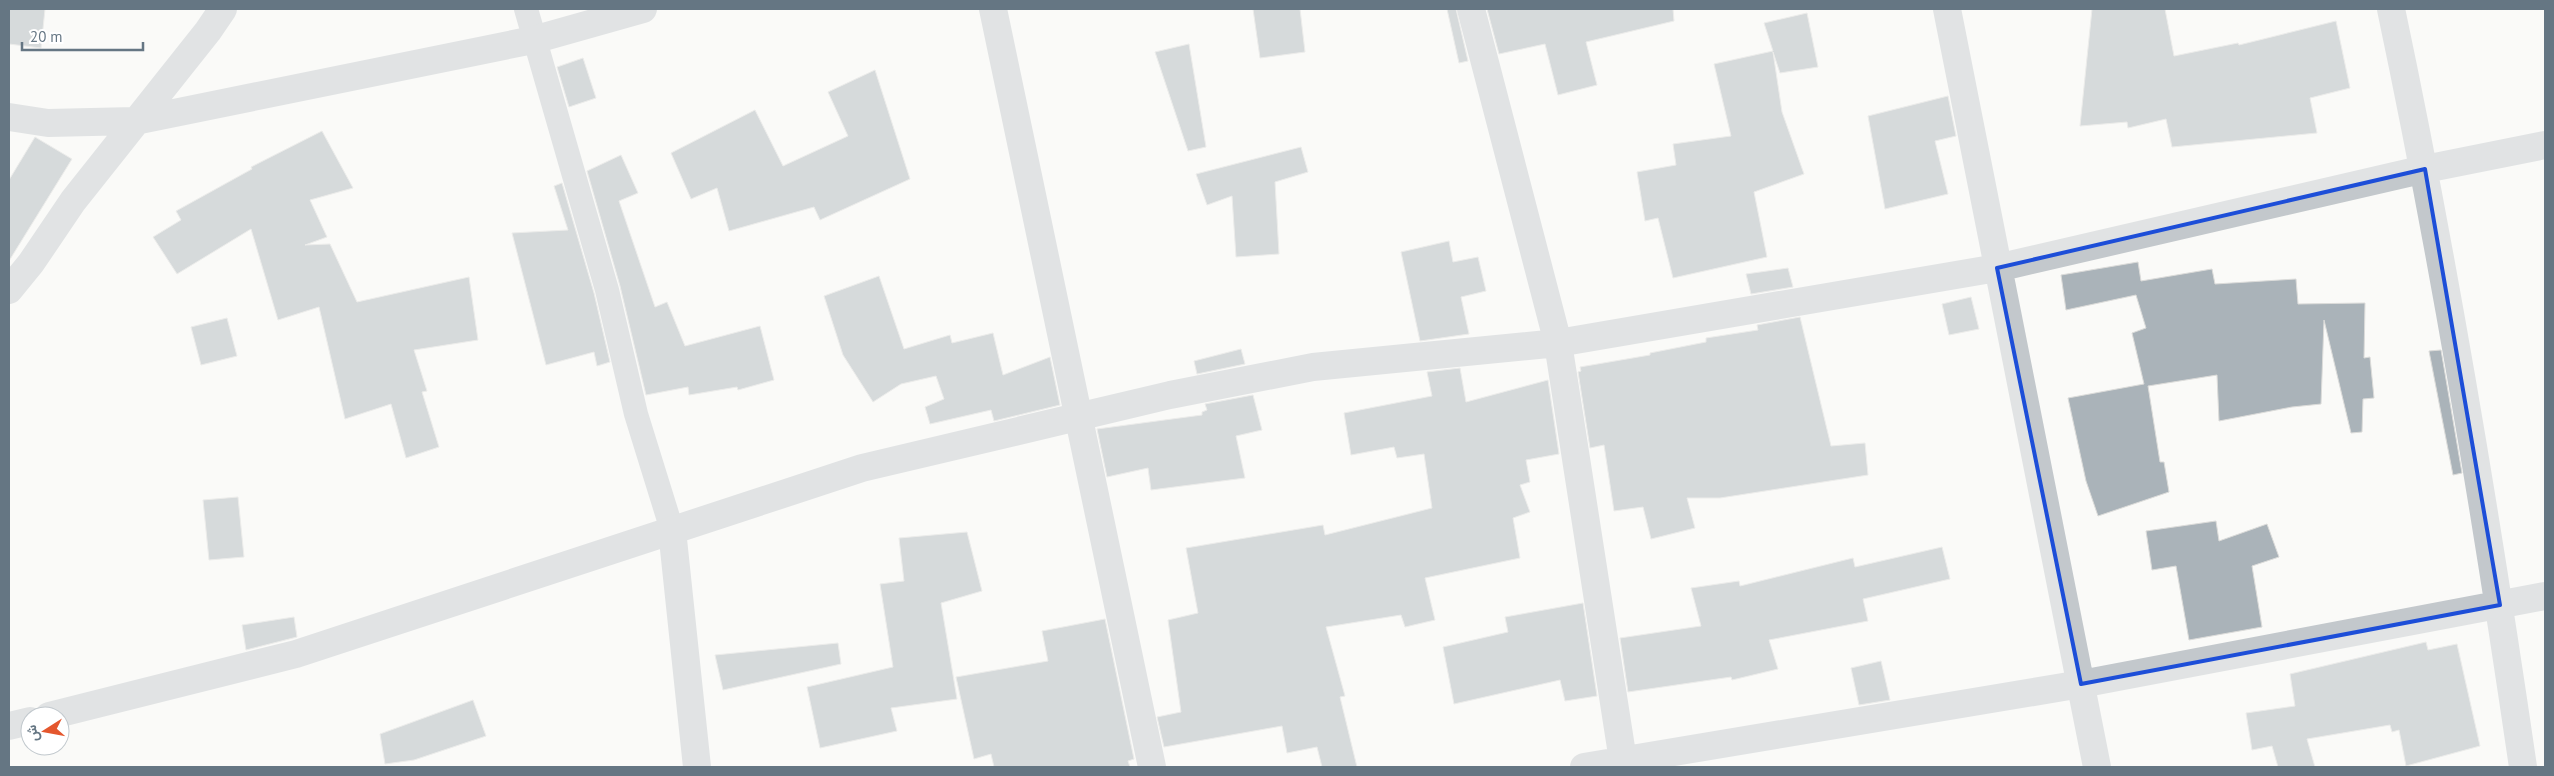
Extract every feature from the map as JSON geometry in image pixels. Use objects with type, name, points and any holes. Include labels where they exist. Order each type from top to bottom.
[{"type":"street","points":[[9,290],[31,263],[73,201],[223,9]]},
{"type":"street","points":[[9,117],[48,123],[135,121],[533,40],[643,9]]},
{"type":"street","points":[[993,9],[1152,767]]},
{"type":"street","points":[[1471,9],[1558,343],[1624,764]]},
{"type":"street","points":[[1947,9],[2097,767]]},
{"type":"street","points":[[2391,9],[2425,169],[2500,605],[2524,767]]},
{"type":"street","points":[[70,711],[296,654],[862,468],[1170,395],[1313,367],[1558,343],[1997,268],[2425,169],[2545,146]]},
{"type":"street","points":[[672,530],[697,767]]},
{"type":"street","points":[[1584,767],[1624,764],[2081,684],[2545,596]]},
{"type":"lane","points":[[526,9],[533,40],[594,240],[636,414],[672,530]]},
{"type":"highlighted area","points":[[2425,169],[2500,605],[2081,684],[1997,268]]},
{"type":"building","points":[[9,9],[45,9],[41,48],[9,44]]},
{"type":"building","points":[[1253,9],[1300,9],[1305,52],[1260,58]]},
{"type":"building","points":[[1447,9],[1456,9],[1468,61],[1459,63]]},
{"type":"building","points":[[1487,9],[1673,9],[1674,21],[1586,42],[1597,85],[1558,95],[1545,44],[1499,54]]},
{"type":"building","points":[[2092,9],[2165,9],[2174,56],[2238,43],[2239,45],[2336,21],[2350,88],[2310,98],[2317,133],[2172,147],[2166,119],[2128,128],[2127,122],[2080,126]]},
{"type":"building","points":[[1807,13],[1818,67],[1780,73],[1773,52],[1782,112],[1804,174],[1754,192],[1767,257],[1673,278],[1658,218],[1645,221],[1637,172],[1676,165],[1673,144],[1731,136],[1714,64],[1773,51],[1764,23]]},
{"type":"building","points":[[1189,44],[1206,147],[1188,151],[1155,52]]},
{"type":"building","points":[[583,58],[596,98],[569,107],[557,67]]},
{"type":"building","points":[[875,70],[910,179],[820,220],[814,207],[729,231],[717,188],[691,199],[671,153],[755,110],[783,166],[848,136],[828,92]]},
{"type":"building","points":[[1948,96],[1956,136],[1935,141],[1948,194],[1885,209],[1868,116]]},
{"type":"building","points":[[322,131],[353,188],[310,200],[327,237],[305,245],[330,244],[357,302],[469,277],[478,340],[414,350],[427,391],[422,392],[439,447],[406,458],[391,404],[345,419],[319,307],[278,320],[251,229],[177,274],[153,237],[181,220],[176,211],[252,169],[251,167]]},
{"type":"building","points":[[35,137],[72,159],[9,261],[9,180]]},
{"type":"building","points":[[1301,147],[1308,172],[1275,182],[1279,254],[1236,257],[1232,196],[1207,205],[1196,174]]},
{"type":"building","points":[[621,155],[638,193],[619,201],[655,307],[667,302],[685,346],[760,326],[774,380],[738,390],[737,387],[689,395],[688,387],[646,395],[620,286],[587,171]]},
{"type":"building","points":[[562,183],[594,293],[610,362],[597,366],[594,352],[546,365],[512,233],[568,230],[554,186]]},
{"type":"building","points":[[1449,241],[1453,262],[1478,257],[1486,291],[1461,297],[1469,334],[1420,341],[1401,252]]},
{"type":"building","points":[[2138,262],[2141,281],[2212,269],[2215,284],[2296,279],[2298,304],[2365,303],[2364,358],[2370,357],[2374,398],[2363,399],[2362,432],[2351,433],[2324,320],[2321,404],[2292,407],[2219,421],[2217,375],[2148,386],[2160,462],[2164,462],[2169,492],[2098,516],[2086,481],[2068,398],[2144,384],[2132,333],[2146,328],[2136,295],[2066,310],[2061,275]]},
{"type":"building","points":[[1788,268],[1793,287],[1751,294],[1746,274]]},
{"type":"building","points":[[879,276],[904,349],[950,335],[952,343],[993,333],[1003,375],[1050,357],[1060,405],[994,421],[991,410],[930,424],[925,407],[944,399],[936,376],[901,384],[873,402],[843,355],[824,296]]},
{"type":"building","points":[[1971,297],[1979,329],[1949,335],[1942,304]]},
{"type":"building","points":[[1800,317],[1831,446],[1865,443],[1868,475],[1720,498],[1687,498],[1695,528],[1651,539],[1643,507],[1614,511],[1604,445],[1590,448],[1578,372],[1581,371],[1580,367],[1650,355],[1650,353],[1706,342],[1706,338],[1758,330],[1757,325]]},
{"type":"building","points":[[227,318],[237,356],[201,365],[191,327]]},
{"type":"building","points":[[1241,349],[1245,364],[1197,374],[1194,361]]},
{"type":"building","points":[[2441,350],[2462,473],[2453,475],[2429,351]]},
{"type":"building","points":[[1460,368],[1466,402],[1548,380],[1559,454],[1526,460],[1530,482],[1520,485],[1530,512],[1513,518],[1520,558],[1425,578],[1435,620],[1405,627],[1401,615],[1326,627],[1345,696],[1340,697],[1357,767],[1322,767],[1317,747],[1287,753],[1282,726],[1164,747],[1157,717],[1181,712],[1168,620],[1198,613],[1186,548],[1323,525],[1325,535],[1432,508],[1424,454],[1397,458],[1394,447],[1351,455],[1344,413],[1432,396],[1427,372]]},
{"type":"building","points":[[1253,395],[1262,430],[1236,436],[1245,478],[1151,490],[1148,468],[1107,477],[1097,429],[1202,415],[1202,412],[1207,410],[1205,404]]},
{"type":"building","points":[[238,497],[244,557],[209,560],[203,500]]},
{"type":"building","points":[[2216,521],[2219,541],[2267,524],[2279,557],[2252,566],[2262,627],[2189,640],[2176,566],[2152,570],[2146,531]]},
{"type":"building","points":[[967,532],[982,591],[941,603],[957,699],[891,708],[897,731],[820,748],[807,687],[893,667],[880,584],[904,581],[899,538]]},
{"type":"building","points":[[1942,547],[1950,579],[1863,599],[1868,621],[1769,640],[1778,669],[1732,680],[1731,677],[1628,692],[1620,638],[1701,626],[1691,588],[1739,581],[1740,586],[1853,558],[1855,567]]},
{"type":"building","points":[[1583,603],[1597,696],[1565,701],[1560,680],[1454,704],[1443,647],[1508,632],[1505,617]]},
{"type":"building","points":[[294,617],[297,637],[246,650],[242,625]]},
{"type":"building","points":[[1105,619],[1134,759],[1128,761],[1130,767],[994,767],[991,754],[974,759],[956,677],[1048,661],[1042,631]]},
{"type":"building","points":[[2426,642],[2428,650],[2457,644],[2480,746],[2406,766],[2399,730],[2392,732],[2390,725],[2307,739],[2315,767],[2278,767],[2272,746],[2252,750],[2246,713],[2295,706],[2290,674]]},
{"type":"building","points":[[838,643],[841,664],[723,690],[715,655]]},
{"type":"building","points":[[1881,661],[1890,700],[1859,705],[1851,668]]},
{"type":"building","points":[[473,700],[486,736],[414,760],[385,764],[380,734]]}]
